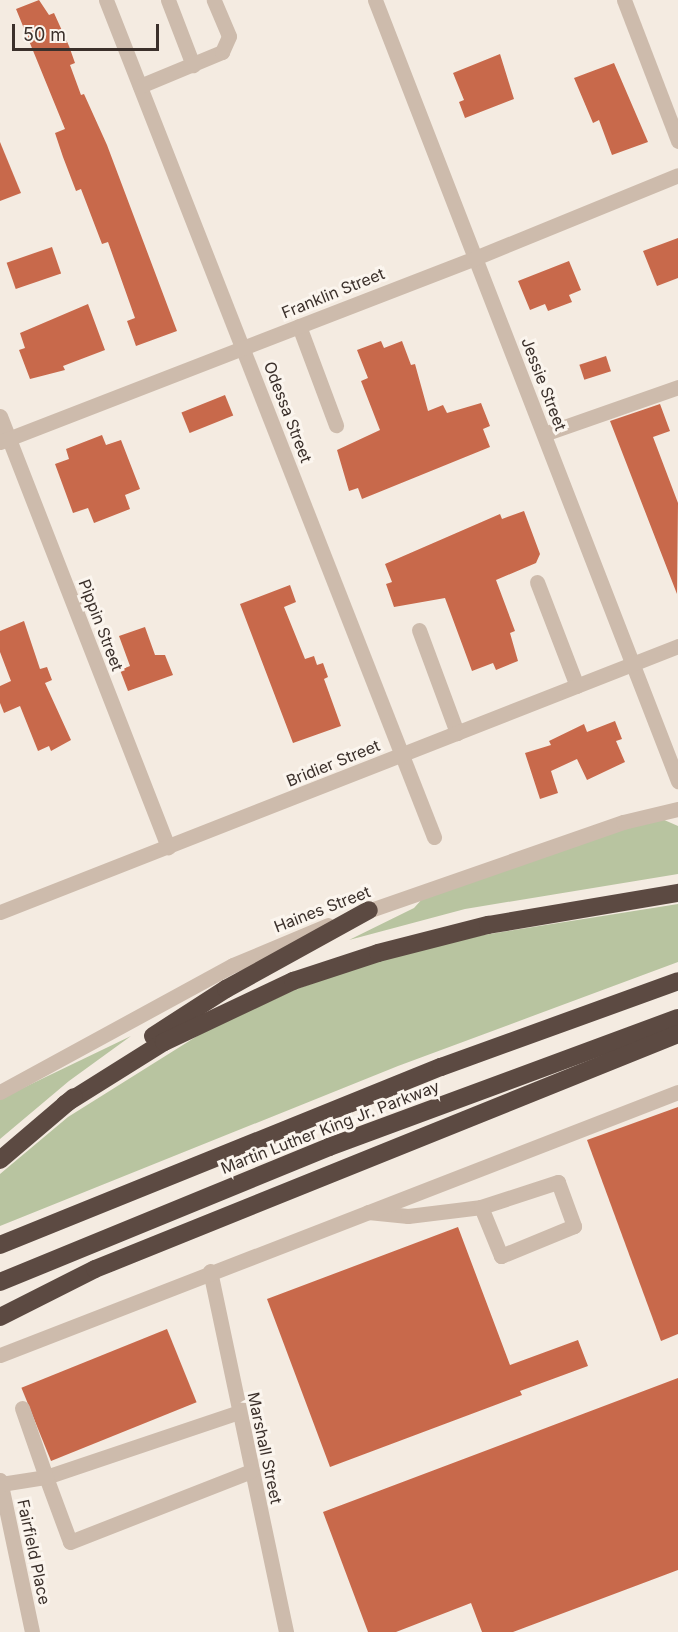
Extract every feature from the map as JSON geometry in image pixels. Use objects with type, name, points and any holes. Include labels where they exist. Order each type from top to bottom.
[{"type":"highway","points":[[65,1104],[164,1042],[293,981],[378,953],[488,925],[678,892]]},
{"type":"highway","points":[[0,1160],[65,1104],[154,1035],[226,989],[369,910]]},
{"type":"highway","name":"Martin Luther King Jr. Parkway","points":[[0,1245],[441,1067],[678,981]]},
{"type":"highway","name":"Martin Luther King Jr. Parkway","points":[[0,1282],[328,1147],[678,1018]]},
{"type":"highway","points":[[0,1317],[106,1264],[678,1034]]},
{"type":"street","name":"Odessa Street","points":[[106,0],[244,347],[434,837]]},
{"type":"street","points":[[168,0],[193,65]]},
{"type":"street","points":[[140,86],[222,52],[229,36],[214,0]]},
{"type":"street","name":"Jessie Street","points":[[375,0],[634,665],[671,744],[678,781]]},
{"type":"street","points":[[624,0],[678,141]]},
{"type":"street","name":"Franklin Street","points":[[4,440],[475,258],[678,175]]},
{"type":"street","points":[[299,327],[336,425]]},
{"type":"street","points":[[544,434],[678,387]]},
{"type":"street","name":"Pippin Street","points":[[0,416],[4,440],[168,848]]},
{"type":"street","points":[[537,582],[577,686]]},
{"type":"street","points":[[419,630],[457,733]]},
{"type":"street","name":"Bridier Street","points":[[0,912],[678,646]]},
{"type":"street","name":"Haines Street","points":[[0,1092],[233,965],[369,910],[623,822],[678,809]]},
{"type":"street","points":[[0,1355],[210,1270],[678,1092]]},
{"type":"street","points":[[365,1212],[408,1216],[481,1207],[558,1182],[574,1226],[501,1256],[481,1207]]},
{"type":"street","name":"Marshall Street","points":[[210,1270],[286,1632]]},
{"type":"street","points":[[22,1408],[70,1542],[251,1471]]},
{"type":"street","points":[[0,1482],[46,1477],[239,1412]]},
{"type":"street","name":"Fairfield Place","points":[[0,1482],[32,1632]]},
{"type":"green space","points":[[662,819],[678,826],[678,874],[465,909],[349,940],[414,908],[424,897],[600,836]]},
{"type":"green space","points":[[678,904],[678,962],[398,1066],[0,1226],[0,1174],[68,1117],[202,1033],[294,990],[381,959],[483,935]]},
{"type":"green space","points":[[131,1036],[69,1081],[0,1139],[0,1099]]},
{"type":"building","points":[[39,0],[49,15],[54,13],[69,46],[75,63],[70,65],[81,95],[84,94],[107,145],[177,331],[136,346],[127,321],[135,318],[108,242],[102,244],[81,189],[76,191],[55,133],[65,129],[16,9]]},
{"type":"building","points":[[500,54],[514,99],[465,118],[459,102],[464,100],[453,73]]},
{"type":"building","points":[[614,63],[648,142],[612,155],[599,120],[593,123],[574,78]]},
{"type":"building","points":[[0,142],[21,193],[0,201]]},
{"type":"building","points":[[678,238],[678,278],[657,286],[643,251]]},
{"type":"building","points":[[52,247],[61,273],[16,289],[7,263]]},
{"type":"building","points":[[569,261],[581,290],[569,295],[572,302],[548,311],[545,304],[530,310],[518,281]]},
{"type":"building","points":[[88,304],[105,350],[63,366],[65,370],[30,379],[19,350],[25,348],[20,333]]},
{"type":"building","points":[[381,341],[384,348],[402,341],[411,365],[415,364],[428,411],[443,405],[447,413],[481,403],[490,426],[483,429],[490,447],[362,499],[358,488],[349,491],[337,450],[380,430],[361,381],[368,378],[357,350]]},
{"type":"building","points":[[606,356],[611,371],[584,380],[579,365]]},
{"type":"building","points":[[225,395],[233,415],[190,433],[181,413]]},
{"type":"building","points":[[660,404],[670,431],[653,437],[678,503],[677,594],[610,421]]},
{"type":"building","points":[[102,435],[106,445],[121,440],[140,489],[125,495],[130,509],[94,523],[88,508],[73,513],[55,464],[69,459],[66,449]]},
{"type":"building","points":[[524,511],[540,554],[536,563],[496,580],[515,631],[510,633],[518,661],[496,670],[493,663],[472,671],[445,598],[394,607],[386,584],[392,582],[385,564],[500,514],[502,519]]},
{"type":"building","points":[[290,585],[296,602],[284,607],[305,659],[314,656],[317,665],[323,663],[328,677],[324,679],[341,726],[293,743],[240,604]]},
{"type":"building","points":[[24,621],[40,669],[47,667],[52,680],[45,683],[71,740],[51,751],[49,746],[38,751],[20,706],[4,713],[0,703],[0,686],[11,681],[0,652],[0,631]]},
{"type":"building","points":[[145,627],[155,655],[165,655],[173,675],[128,691],[120,670],[130,666],[119,636]]},
{"type":"building","points":[[615,721],[622,739],[616,741],[625,762],[587,780],[577,759],[551,771],[558,793],[540,799],[525,753],[551,745],[549,741],[584,724],[587,732]]},
{"type":"building","points":[[678,1107],[678,1334],[661,1341],[587,1140]]},
{"type":"building","points":[[458,1227],[510,1365],[578,1340],[588,1366],[520,1391],[522,1395],[330,1467],[267,1299]]},
{"type":"building","points":[[167,1329],[197,1402],[51,1461],[21,1388]]},
{"type":"building","points":[[678,1378],[678,1570],[513,1632],[482,1632],[471,1603],[396,1632],[368,1632],[323,1512]]}]
